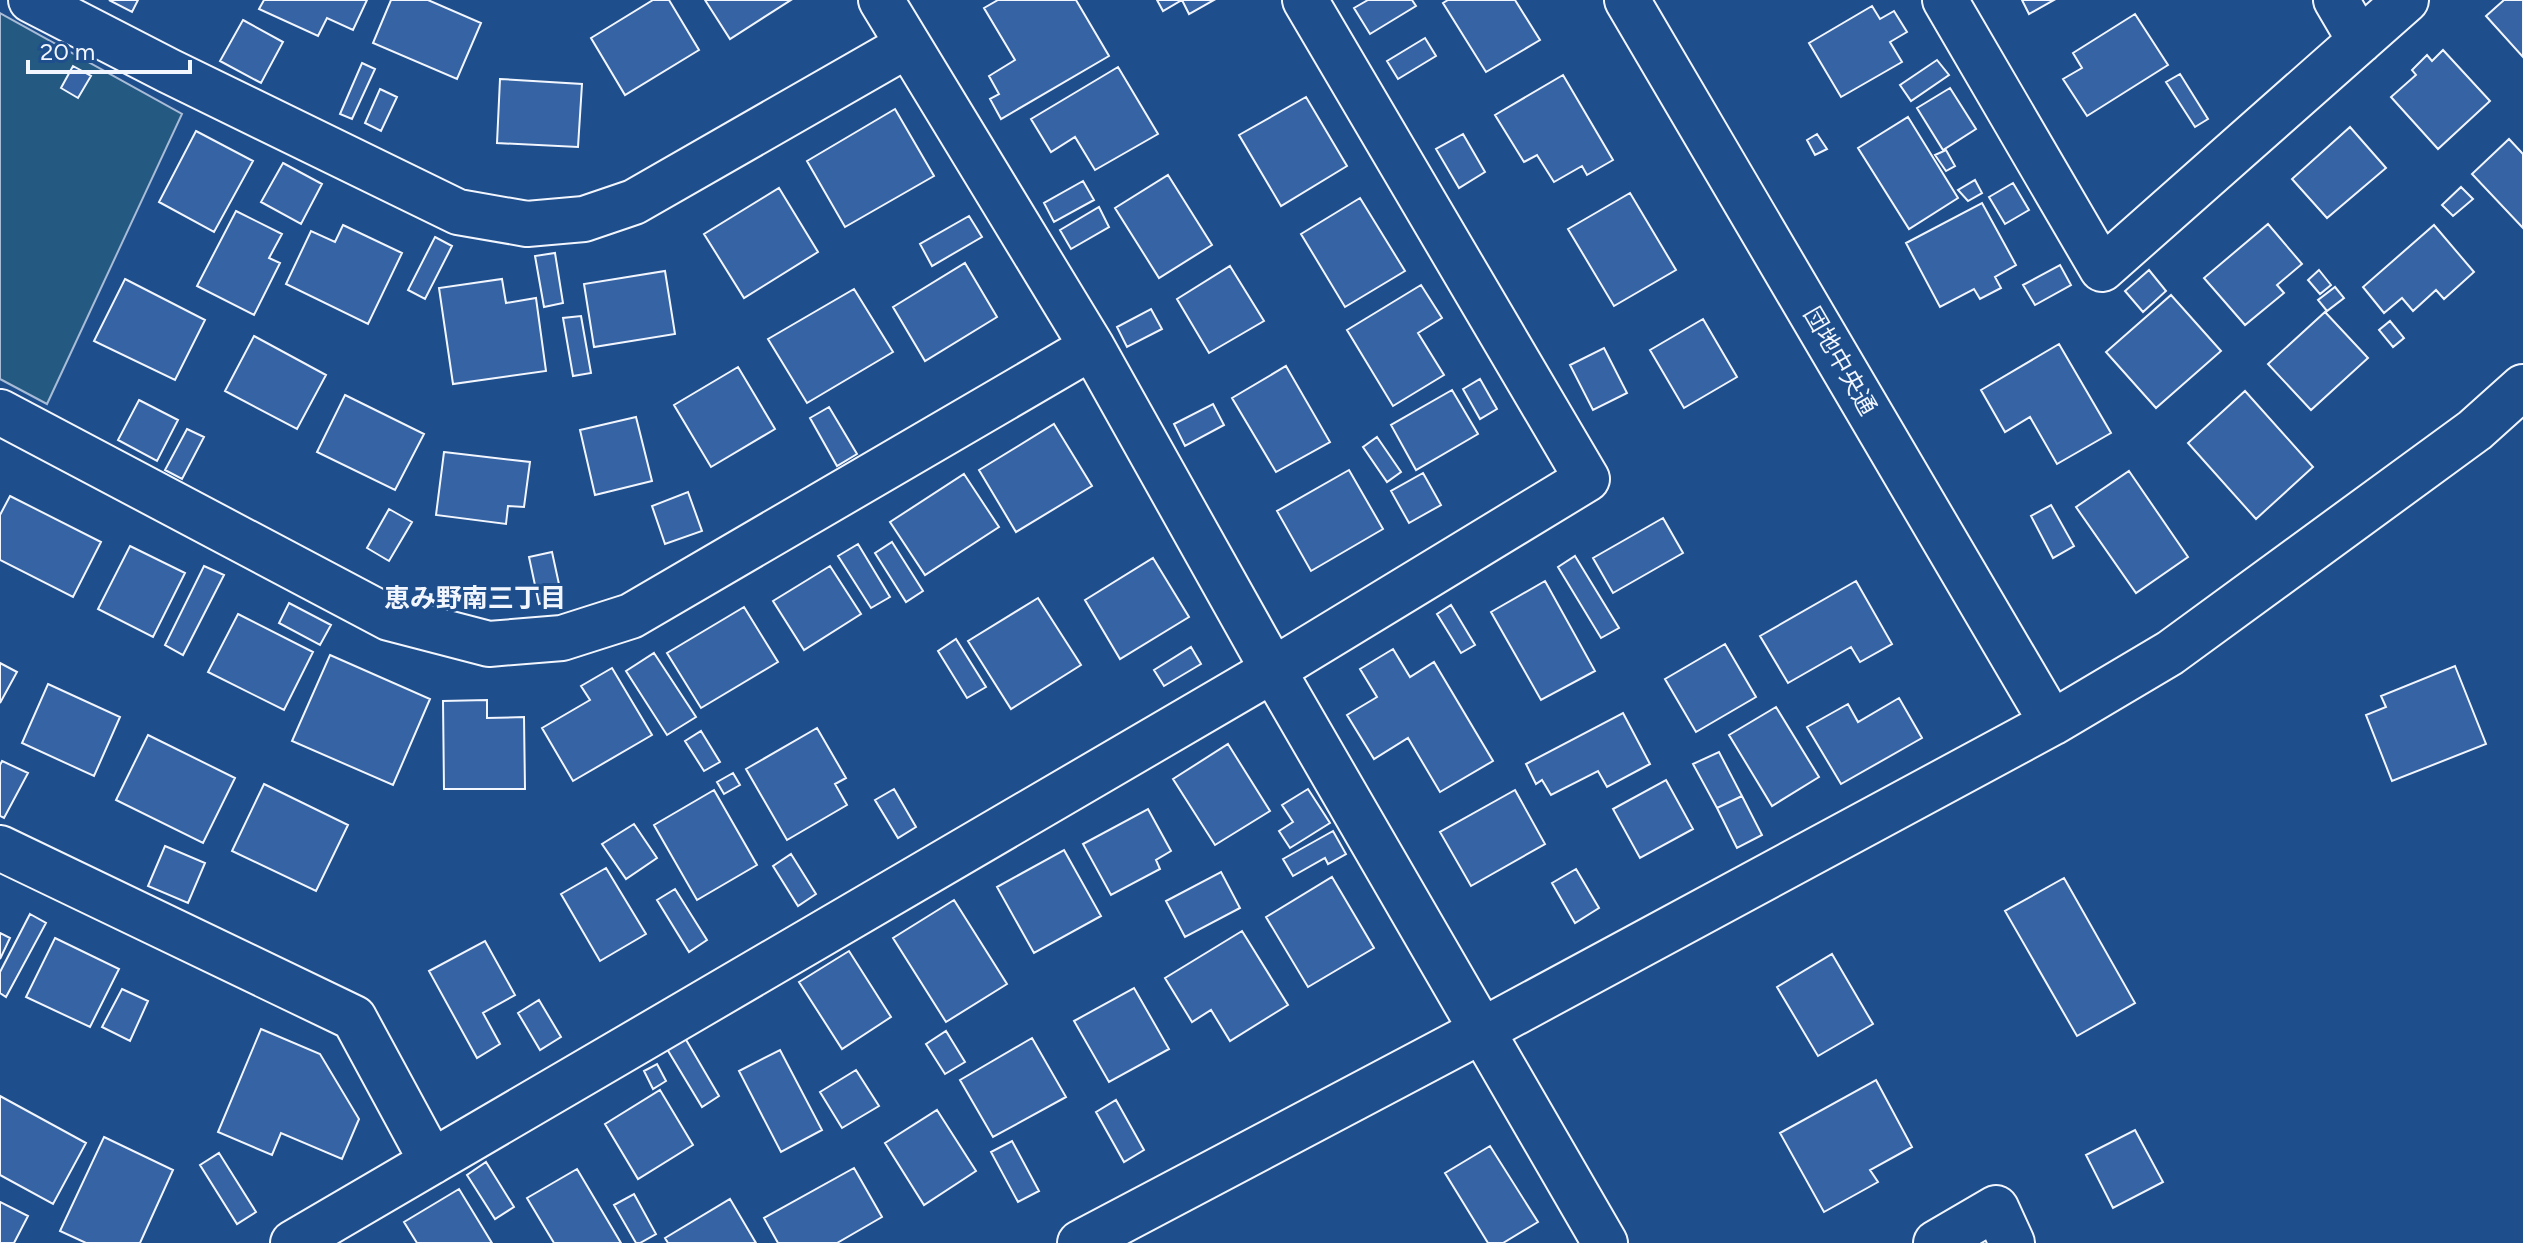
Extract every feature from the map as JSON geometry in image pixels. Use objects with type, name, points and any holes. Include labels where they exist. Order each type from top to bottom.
[{"type":"street","points":[[31,0],[458,212],[527,224],[584,219],[634,202],[908,45]]},
{"type":"street","points":[[881,0],[1092,347],[1273,670],[1605,1243]]},
{"type":"street","points":[[293,1243],[1273,670],[1587,479],[1305,0]]},
{"type":"street","name":"団地中央通","points":[[1627,0],[2052,723]]},
{"type":"street","points":[[1945,0],[2102,269],[2406,0]]},
{"type":"street","points":[[2336,0],[2360,41]]},
{"type":"street","points":[[0,412],[389,618],[489,644],[562,638],[631,616],[1092,347]]},
{"type":"street","points":[[1080,1243],[2052,723],[2170,653],[2475,430],[2523,387]]},
{"type":"street","points":[[0,848],[354,1018],[432,1162]]},
{"type":"street","points":[[1936,1243],[1996,1208],[2012,1243]]},
{"type":"shaded area","points":[[0,13],[182,114],[47,404],[0,379]]},
{"type":"building","points":[[109,0],[138,0],[132,12]]},
{"type":"building","points":[[264,0],[367,0],[353,30],[327,18],[318,36],[259,9]]},
{"type":"building","points":[[391,0],[428,0],[481,23],[457,79],[373,43]]},
{"type":"building","points":[[653,0],[669,0],[699,50],[625,95],[591,38]]},
{"type":"building","points":[[705,0],[791,0],[730,39]]},
{"type":"building","points":[[998,0],[1076,0],[1109,56],[1001,119],[990,99],[999,94],[989,76],[1015,60],[984,8]]},
{"type":"building","points":[[1157,0],[1182,0],[1163,11]]},
{"type":"building","points":[[1182,0],[1214,0],[1189,14]]},
{"type":"building","points":[[1368,0],[1412,0],[1416,6],[1370,34],[1354,8]]},
{"type":"building","points":[[1448,0],[1515,0],[1540,40],[1486,72],[1443,3]]},
{"type":"building","points":[[2022,0],[2054,0],[2029,14]]},
{"type":"building","points":[[2504,0],[2523,0],[2523,57],[2486,16]]},
{"type":"building","points":[[1872,6],[1880,19],[1894,11],[1907,32],[1890,42],[1902,62],[1841,97],[1809,43]]},
{"type":"building","points":[[2135,14],[2168,65],[2087,116],[2063,79],[2082,68],[2073,53]]},
{"type":"building","points":[[243,20],[283,42],[261,83],[220,61]]},
{"type":"building","points":[[1425,38],[1436,56],[1398,79],[1387,61]]},
{"type":"building","points":[[2443,50],[2490,101],[2438,149],[2391,97],[2416,75],[2412,70],[2427,55],[2432,61]]},
{"type":"building","points":[[1937,60],[1949,75],[1911,101],[1900,85]]},
{"type":"building","points":[[362,63],[375,69],[352,119],[340,114]]},
{"type":"building","points":[[73,66],[91,76],[78,98],[61,88]]},
{"type":"building","points":[[1118,67],[1158,134],[1095,170],[1075,137],[1051,152],[1031,119]]},
{"type":"building","points":[[2180,74],[2208,119],[2195,127],[2166,82]]},
{"type":"building","points":[[1563,75],[1613,160],[1587,175],[1582,166],[1554,182],[1537,155],[1524,162],[1495,115]]},
{"type":"building","points":[[500,79],[582,84],[578,147],[497,143]]},
{"type":"building","points":[[1950,88],[1976,129],[1943,150],[1917,108]]},
{"type":"building","points":[[380,89],[397,97],[381,131],[365,123]]},
{"type":"building","points":[[1306,97],[1347,166],[1281,206],[1239,135]]},
{"type":"building","points":[[895,109],[934,176],[845,227],[807,161]]},
{"type":"building","points":[[1908,117],[1958,198],[1909,229],[1858,148]]},
{"type":"building","points":[[2350,127],[2386,168],[2327,218],[2292,179]]},
{"type":"building","points":[[196,131],[253,161],[214,232],[159,202]]},
{"type":"building","points":[[1463,134],[1485,172],[1459,188],[1436,149]]},
{"type":"building","points":[[1817,134],[1827,149],[1815,155],[1807,140]]},
{"type":"building","points":[[2509,139],[2523,154],[2523,228],[2472,174]]},
{"type":"building","points":[[1946,150],[1955,166],[1946,171],[1935,155]]},
{"type":"building","points":[[283,163],[322,184],[301,224],[261,202]]},
{"type":"building","points":[[1168,175],[1212,245],[1159,278],[1115,208]]},
{"type":"building","points":[[1975,180],[1982,193],[1968,201],[1958,190]]},
{"type":"building","points":[[1083,181],[1094,200],[1054,222],[1044,203]]},
{"type":"building","points":[[2013,183],[2029,210],[2005,224],[1989,197]]},
{"type":"building","points":[[2461,187],[2473,199],[2453,216],[2442,205]]},
{"type":"building","points":[[779,188],[818,252],[744,298],[704,234]]},
{"type":"building","points":[[1630,193],[1676,270],[1614,306],[1568,229]]},
{"type":"building","points":[[1360,198],[1405,271],[1345,307],[1301,234]]},
{"type":"building","points":[[1982,203],[2016,265],[1995,277],[2001,288],[1980,299],[1974,289],[1940,307],[1906,243]]},
{"type":"building","points":[[1099,207],[1109,227],[1071,249],[1060,230]]},
{"type":"building","points":[[236,211],[282,234],[269,258],[280,263],[254,315],[197,286]]},
{"type":"building","points":[[969,216],[982,237],[932,266],[920,244]]},
{"type":"building","points":[[2268,224],[2302,264],[2277,285],[2284,293],[2245,325],[2204,278]]},
{"type":"building","points":[[343,225],[402,253],[368,324],[286,284],[311,231],[335,242]]},
{"type":"building","points":[[2434,225],[2474,272],[2444,299],[2436,290],[2413,311],[2402,298],[2384,313],[2363,287]]},
{"type":"building","points":[[435,237],[452,246],[425,299],[408,290]]},
{"type":"building","points":[[555,253],[563,303],[544,307],[535,256]]},
{"type":"building","points":[[965,263],[997,317],[925,361],[893,307]]},
{"type":"building","points":[[2060,265],[2071,285],[2035,305],[2023,285]]},
{"type":"building","points":[[1230,266],[1264,321],[1209,353],[1177,299]]},
{"type":"building","points":[[2149,270],[2166,291],[2143,312],[2125,291]]},
{"type":"building","points":[[2319,270],[2331,285],[2320,294],[2308,280]]},
{"type":"building","points":[[665,271],[675,334],[594,347],[584,284]]},
{"type":"building","points":[[125,279],[205,320],[175,380],[94,341]]},
{"type":"building","points":[[502,279],[506,303],[536,298],[546,371],[453,384],[439,288]]},
{"type":"building","points":[[1421,285],[1442,318],[1418,333],[1444,375],[1393,406],[1347,330]]},
{"type":"building","points":[[2335,287],[2344,298],[2327,311],[2318,300]]},
{"type":"building","points":[[854,289],[893,352],[807,403],[768,339]]},
{"type":"building","points":[[2171,295],[2221,351],[2156,408],[2106,352]]},
{"type":"building","points":[[1151,309],[1162,329],[1127,347],[1117,327]]},
{"type":"building","points":[[2325,312],[2368,358],[2311,410],[2268,364]]},
{"type":"building","points":[[581,316],[591,373],[573,376],[563,318]]},
{"type":"building","points":[[1703,319],[1737,377],[1684,408],[1650,350]]},
{"type":"building","points":[[2390,321],[2404,338],[2393,347],[2379,330]]},
{"type":"building","points":[[254,336],[326,375],[297,429],[225,391]]},
{"type":"building","points":[[2059,344],[2111,433],[2057,464],[2030,417],[2005,432],[1981,390]]},
{"type":"building","points":[[1604,348],[1627,393],[1593,410],[1570,365]]},
{"type":"building","points":[[1286,366],[1330,442],[1276,472],[1232,398]]},
{"type":"building","points":[[738,367],[775,429],[711,467],[674,405]]},
{"type":"building","points":[[1480,379],[1497,409],[1480,419],[1463,389]]},
{"type":"building","points":[[1452,390],[1478,434],[1416,470],[1391,425]]},
{"type":"building","points":[[2245,391],[2313,467],[2256,519],[2188,443]]},
{"type":"building","points":[[345,395],[424,434],[395,490],[317,452]]},
{"type":"building","points":[[139,400],[178,420],[157,461],[118,440]]},
{"type":"building","points":[[1213,404],[1224,425],[1185,446],[1174,424]]},
{"type":"building","points":[[829,407],[857,454],[837,466],[810,418]]},
{"type":"building","points":[[636,417],[652,481],[595,495],[580,430]]},
{"type":"building","points":[[1054,424],[1092,486],[1016,532],[979,470]]},
{"type":"building","points":[[187,429],[204,437],[182,479],[165,470]]},
{"type":"building","points":[[1377,437],[1401,472],[1387,482],[1363,447]]},
{"type":"building","points":[[444,452],[530,462],[524,507],[508,506],[506,524],[436,515]]},
{"type":"building","points":[[1349,470],[1383,529],[1311,571],[1277,511]]},
{"type":"building","points":[[2129,471],[2188,557],[2136,593],[2076,507]]},
{"type":"building","points":[[1423,473],[1441,505],[1409,523],[1391,491]]},
{"type":"building","points":[[964,474],[999,527],[925,575],[890,522]]},
{"type":"building","points":[[688,492],[702,531],[665,544],[652,506]]},
{"type":"building","points":[[10,496],[101,542],[73,597],[0,560],[0,515]]},
{"type":"building","points":[[2051,505],[2074,546],[2053,558],[2031,516]]},
{"type":"building","points":[[389,509],[412,522],[389,561],[367,548]]},
{"type":"building","points":[[1663,518],[1683,553],[1613,593],[1593,558]]},
{"type":"building","points":[[892,542],[923,591],[906,602],[875,553]]},
{"type":"building","points":[[858,544],[890,597],[871,608],[838,556]]},
{"type":"building","points":[[130,546],[185,573],[153,637],[98,609]]},
{"type":"building","points":[[552,552],[562,598],[539,604],[529,557]]},
{"type":"building","points":[[1575,556],[1619,628],[1601,638],[1558,567]]},
{"type":"building","points":[[1153,558],[1189,617],[1120,659],[1085,600]]},
{"type":"building","points":[[204,566],[224,575],[183,655],[165,645]]},
{"type":"building","points":[[830,566],[861,614],[804,650],[773,601]]},
{"type":"building","points":[[1545,581],[1595,671],[1541,700],[1491,612]]},
{"type":"building","points":[[1856,581],[1892,644],[1860,662],[1851,647],[1788,683],[1760,636]]},
{"type":"building","points":[[1038,598],[1081,665],[1011,709],[968,641]]},
{"type":"building","points":[[289,603],[331,625],[320,645],[279,623]]},
{"type":"building","points":[[1451,605],[1475,645],[1461,653],[1437,614]]},
{"type":"building","points":[[744,607],[778,662],[701,708],[667,653]]},
{"type":"building","points":[[238,614],[313,652],[284,710],[208,672]]},
{"type":"building","points":[[956,639],[986,687],[967,698],[938,651]]},
{"type":"building","points":[[1725,644],[1756,697],[1696,732],[1665,679]]},
{"type":"building","points":[[1191,647],[1201,664],[1164,686],[1154,670]]},
{"type":"building","points":[[1393,649],[1410,677],[1434,662],[1493,761],[1440,792],[1408,738],[1374,759],[1347,715],[1377,697],[1360,669]]},
{"type":"building","points":[[654,653],[696,717],[667,735],[626,671]]},
{"type":"building","points":[[330,655],[430,699],[393,785],[292,741]]},
{"type":"building","points":[[0,663],[17,672],[0,703]]},
{"type":"building","points":[[2455,666],[2486,744],[2392,781],[2366,715],[2386,707],[2381,696]]},
{"type":"building","points":[[612,668],[652,735],[573,781],[542,728],[590,700],[581,686]]},
{"type":"building","points":[[48,684],[120,717],[94,776],[22,743]]},
{"type":"building","points":[[1899,698],[1922,738],[1841,784],[1807,727],[1848,704],[1858,722]]},
{"type":"building","points":[[487,700],[487,718],[524,717],[525,789],[444,789],[443,701]]},
{"type":"building","points":[[1776,707],[1819,777],[1772,806],[1729,735]]},
{"type":"building","points":[[1623,713],[1650,764],[1607,787],[1598,771],[1551,795],[1542,780],[1536,784],[1526,764]]},
{"type":"building","points":[[817,728],[846,778],[835,784],[847,805],[787,840],[746,769]]},
{"type":"building","points":[[701,731],[720,762],[704,771],[685,741]]},
{"type":"building","points":[[148,735],[235,778],[203,843],[116,800]]},
{"type":"building","points":[[1228,744],[1270,811],[1215,845],[1173,779]]},
{"type":"building","points":[[1719,752],[1742,796],[1717,808],[1693,764]]},
{"type":"building","points":[[2,761],[28,773],[4,818],[0,816]]},
{"type":"building","points":[[733,773],[740,785],[724,794],[717,782]]},
{"type":"building","points":[[1666,780],[1693,829],[1640,858],[1613,809]]},
{"type":"building","points":[[264,784],[348,825],[316,891],[232,851]]},
{"type":"building","points":[[894,789],[916,827],[898,838],[875,800]]},
{"type":"building","points":[[1308,789],[1330,823],[1290,848],[1279,831],[1293,822],[1282,805]]},
{"type":"building","points":[[714,790],[757,865],[697,900],[654,825]]},
{"type":"building","points":[[1515,790],[1545,844],[1471,886],[1440,832]]},
{"type":"building","points":[[1742,796],[1762,835],[1737,848],[1717,808]]},
{"type":"building","points":[[1148,809],[1171,851],[1156,860],[1160,869],[1111,895],[1083,844]]},
{"type":"building","points":[[634,824],[657,858],[626,879],[602,844]]},
{"type":"building","points":[[1333,831],[1346,854],[1328,864],[1325,858],[1293,876],[1283,859]]},
{"type":"building","points":[[165,846],[205,863],[188,903],[148,886]]},
{"type":"building","points":[[1064,850],[1101,916],[1034,953],[997,887]]},
{"type":"building","points":[[791,854],[816,894],[798,906],[773,866]]},
{"type":"building","points":[[606,868],[646,934],[600,961],[561,894]]},
{"type":"building","points":[[1576,869],[1599,908],[1575,923],[1552,883]]},
{"type":"building","points":[[1221,872],[1240,908],[1185,937],[1166,901]]},
{"type":"building","points":[[1332,877],[1374,948],[1308,987],[1266,917]]},
{"type":"building","points":[[2064,878],[2135,1003],[2077,1036],[2005,911]]},
{"type":"building","points":[[675,889],[707,940],[689,952],[657,900]]},
{"type":"building","points":[[954,900],[1007,984],[946,1022],[893,938]]},
{"type":"building","points":[[30,914],[46,923],[6,997],[0,993],[0,972]]},
{"type":"building","points":[[1242,931],[1288,1005],[1230,1041],[1211,1010],[1192,1022],[1165,978]]},
{"type":"building","points":[[0,933],[10,938],[0,959]]},
{"type":"building","points":[[55,938],[119,969],[90,1027],[26,997]]},
{"type":"building","points":[[485,941],[515,995],[483,1013],[500,1044],[477,1058],[429,971]]},
{"type":"building","points":[[849,951],[891,1017],[842,1049],[799,982]]},
{"type":"building","points":[[1832,954],[1873,1024],[1818,1056],[1777,987]]},
{"type":"building","points":[[1134,988],[1169,1049],[1109,1082],[1074,1021]]},
{"type":"building","points":[[122,989],[148,1001],[130,1041],[102,1027]]},
{"type":"building","points":[[539,1000],[561,1037],[540,1050],[518,1013]]},
{"type":"building","points":[[261,1029],[320,1054],[359,1119],[342,1159],[281,1133],[272,1155],[218,1132]]},
{"type":"building","points":[[946,1031],[965,1062],[945,1074],[926,1044]]},
{"type":"building","points":[[685,1038],[719,1096],[702,1107],[667,1049]]},
{"type":"building","points":[[1032,1038],[1066,1097],[993,1137],[960,1080]]},
{"type":"building","points":[[780,1050],[822,1130],[781,1152],[739,1071]]},
{"type":"building","points":[[657,1064],[666,1081],[653,1089],[644,1071]]},
{"type":"building","points":[[856,1070],[879,1106],[842,1128],[820,1092]]},
{"type":"building","points":[[1876,1080],[1912,1147],[1870,1170],[1878,1182],[1824,1212],[1780,1133]]},
{"type":"building","points":[[660,1090],[693,1145],[638,1179],[605,1124]]},
{"type":"building","points":[[0,1096],[86,1143],[53,1204],[0,1175]]},
{"type":"building","points":[[1116,1100],[1144,1150],[1124,1162],[1096,1112]]},
{"type":"building","points":[[937,1110],[976,1171],[924,1205],[885,1143]]},
{"type":"building","points":[[2135,1130],[2163,1182],[2113,1208],[2086,1155]]},
{"type":"building","points":[[104,1137],[173,1170],[140,1243],[86,1243],[60,1231]]},
{"type":"building","points":[[1012,1141],[1039,1191],[1018,1202],[991,1152]]},
{"type":"building","points":[[1490,1146],[1538,1222],[1503,1243],[1488,1243],[1445,1173]]},
{"type":"building","points":[[219,1153],[256,1212],[237,1224],[200,1165]]},
{"type":"building","points":[[486,1162],[514,1207],[495,1219],[467,1175]]},
{"type":"building","points":[[854,1168],[882,1217],[837,1243],[778,1243],[764,1218]]},
{"type":"building","points":[[577,1169],[621,1243],[554,1243],[527,1198]]},
{"type":"building","points":[[459,1189],[492,1243],[417,1243],[404,1222]]},
{"type":"building","points":[[634,1194],[656,1234],[640,1243],[636,1243],[614,1205]]},
{"type":"building","points":[[730,1199],[756,1243],[668,1243],[665,1238]]},
{"type":"building","points":[[0,1202],[28,1216],[14,1243],[0,1243]]},
{"type":"district","name":"恵み野南三丁目","points":[[475,598]]}]
